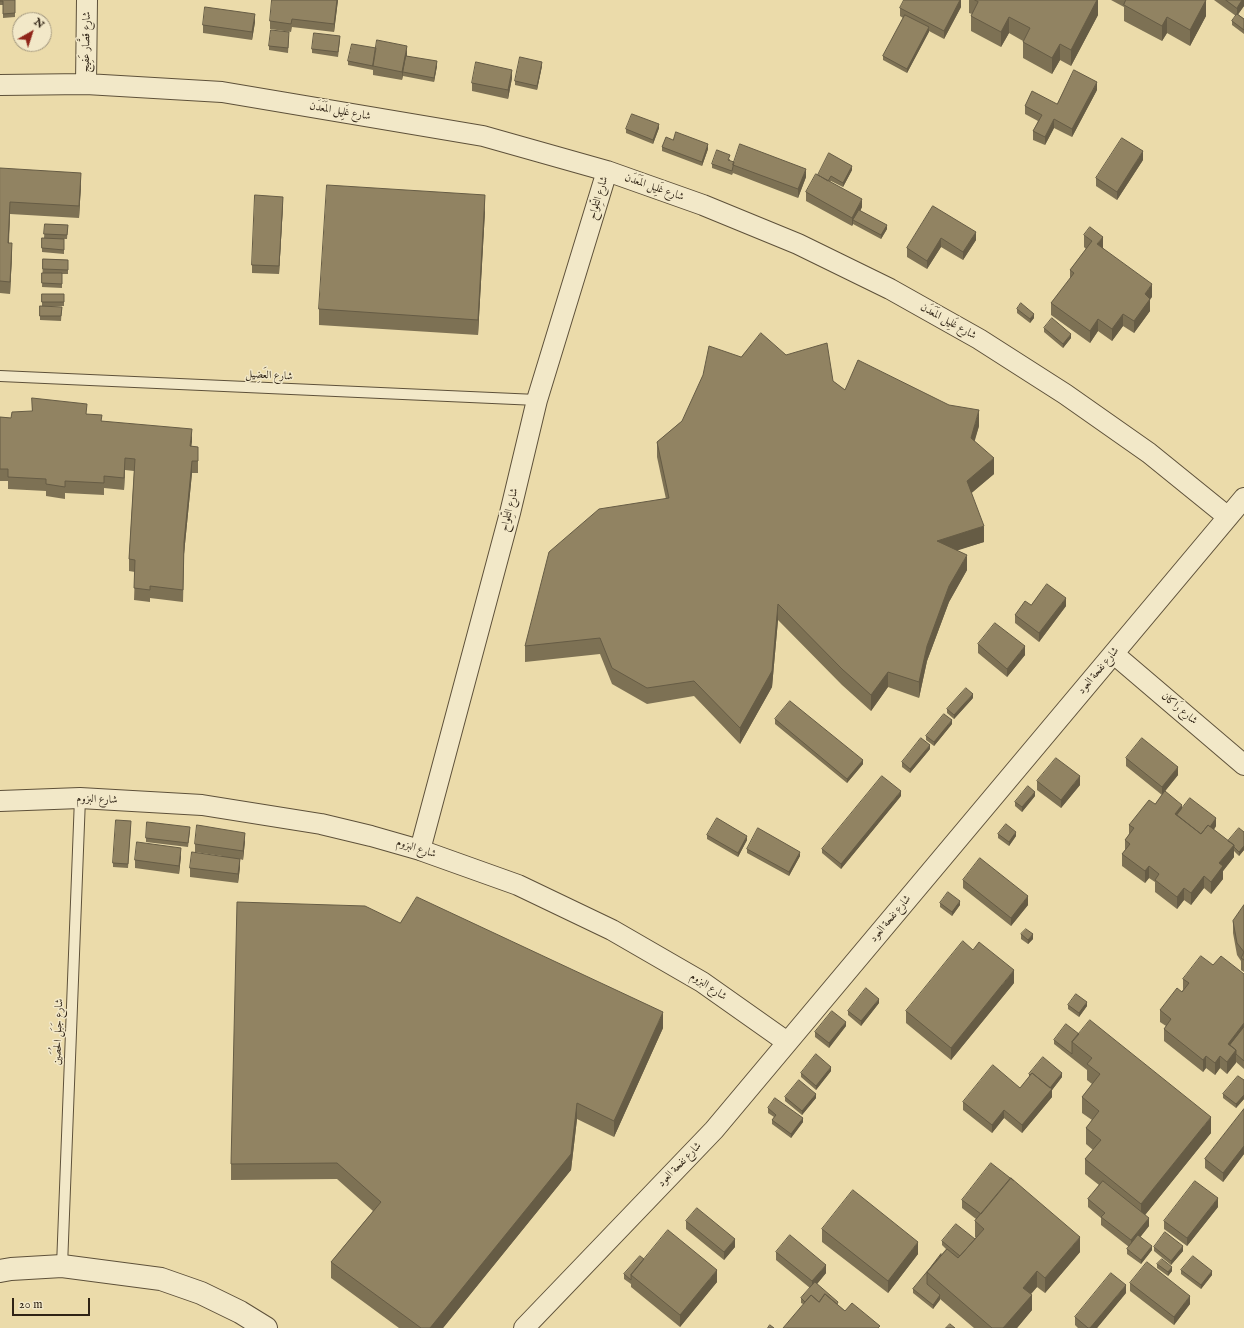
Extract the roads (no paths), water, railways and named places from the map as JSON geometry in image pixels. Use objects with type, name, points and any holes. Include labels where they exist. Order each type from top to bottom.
[{"type":"street","name":"شارع قصَّار عَفِيج","points":[[86,84],[87,0]]},
{"type":"street","name":"شارع غَلِيل المَعَدَن","points":[[0,85],[86,84],[222,92],[483,136],[607,171],[703,205],[798,244],[890,289],[972,335],[1065,394],[1149,453],[1228,517]]},
{"type":"street","name":"شارع التِّلواح","points":[[420,850],[510,514],[538,400],[607,171]]},
{"type":"street","name":"شارع نفحة العود","points":[[524,1328],[714,1130],[1244,498]]},
{"type":"street","name":"شارع رَاكان","points":[[1114,654],[1244,765]]},
{"type":"street","name":"شارع البزوم","points":[[0,801],[80,798],[202,805],[321,824],[420,850],[518,885],[612,930],[702,982],[787,1042]]},
{"type":"street","points":[[0,1271],[62,1266],[161,1279],[201,1293],[240,1312],[266,1328]]},
{"type":"lane","name":"شارع العَضِيل","points":[[0,376],[538,400]]},
{"type":"lane","name":"شارع جَبَل الحُصَين","points":[[62,1266],[80,798]]}]
